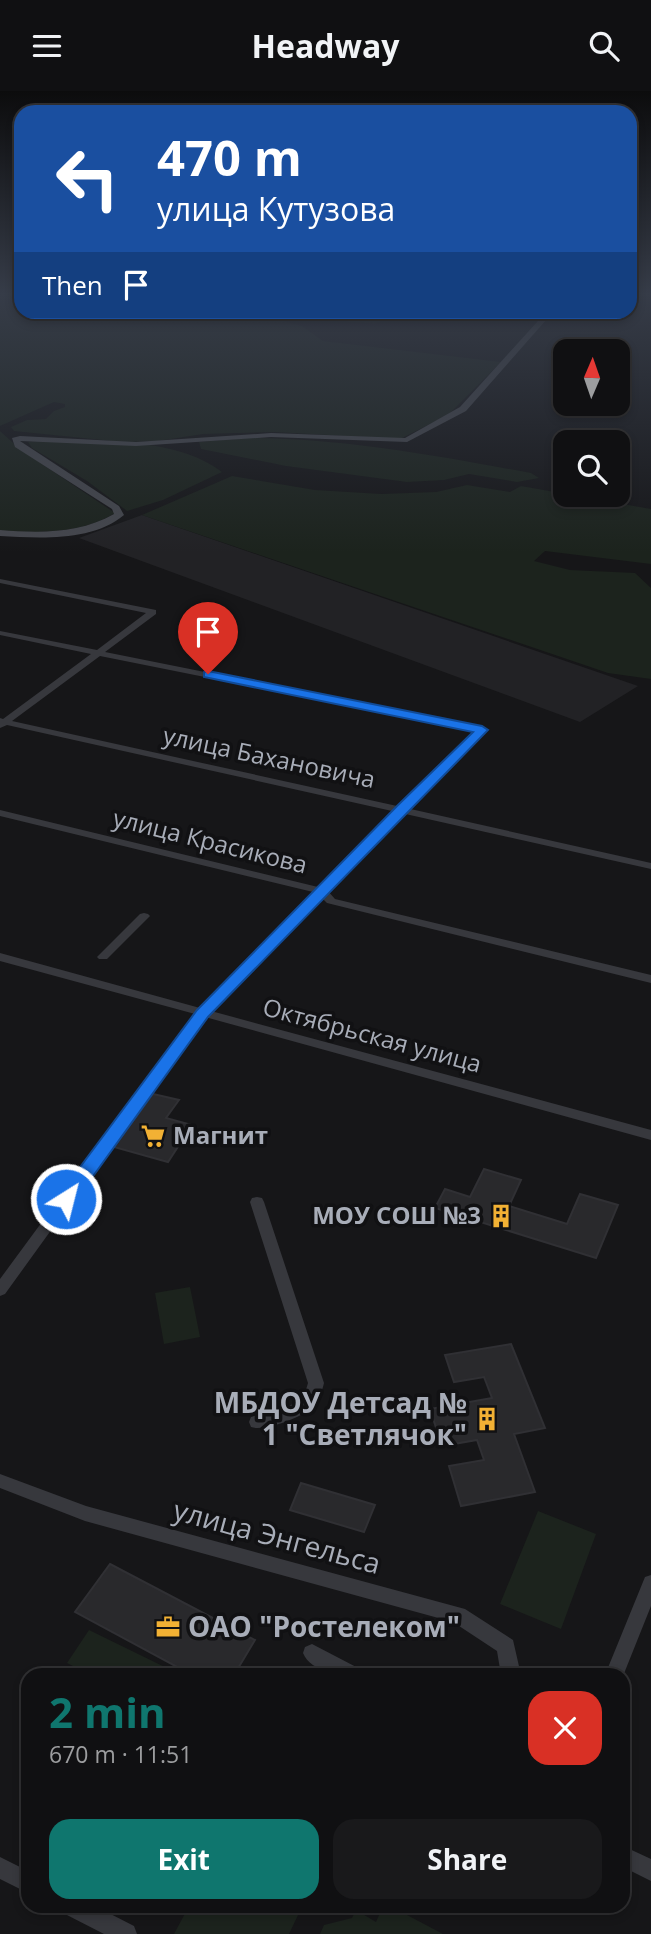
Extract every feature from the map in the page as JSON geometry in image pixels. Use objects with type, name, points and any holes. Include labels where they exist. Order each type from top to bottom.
[{"type":"street","points":[[0,533],[62,533],[106,523],[119,515],[116,508],[18,445],[15,440],[20,438],[136,444],[271,435],[386,442],[407,440],[463,409],[489,380]]},
{"type":"street","points":[[0,581],[153,612],[2,723]]},
{"type":"street","points":[[0,633],[482,730]]},
{"type":"street","name":"улица Бахановича","points":[[2,723],[651,866]]},
{"type":"street","points":[[0,1290],[202,1013],[482,730]]},
{"type":"street","name":"улица Красикова","points":[[0,813],[322,891],[331,901],[651,979]]},
{"type":"street","points":[[103,957],[144,916]]},
{"type":"street","name":"Октябрьская улица","points":[[0,957],[651,1135]]},
{"type":"street","points":[[257,1202],[316,1383],[310,1402],[303,1408],[257,1422]]},
{"type":"street","name":"улица Энгельса","points":[[0,1481],[85,1513],[458,1615],[506,1646],[510,1668]]},
{"type":"street","points":[[617,1668],[651,1583]]},
{"type":"street","points":[[312,1653],[340,1668]]},
{"type":"street","points":[[630,1860],[651,1870]]},
{"type":"street","points":[[0,1868],[21,1878]]},
{"type":"street","points":[[86,1913],[127,1934]]},
{"type":"shaded area","points":[[0,380],[483,380],[448,415],[400,439],[275,432],[203,434],[158,441],[122,442],[14,431],[11,427],[27,420],[46,419],[54,411],[65,407],[65,404],[54,402],[0,426]]},
{"type":"shaded area","points":[[0,431],[21,450],[115,513],[88,525],[59,531],[0,531]]},
{"type":"shaded area","points":[[248,438],[319,441],[390,449],[531,473],[539,478],[517,482],[469,474],[444,480],[407,482],[286,466],[201,449],[199,442]]},
{"type":"shaded area","points":[[28,442],[113,442],[160,447],[203,460],[222,472],[163,500],[127,511],[87,481],[32,448]]},
{"type":"shaded area","points":[[232,476],[315,490],[381,494],[436,492],[467,485],[510,492],[521,486],[553,492],[553,507],[630,505],[651,509],[651,564],[545,551],[534,561],[570,570],[635,573],[651,588],[651,679],[608,673],[142,515]]},
{"type":"shaded area","points":[[142,515],[638,686],[580,722],[79,538]]},
{"type":"shaded area","points":[[190,1287],[200,1337],[164,1344],[155,1293]]},
{"type":"shaded area","points":[[538,1511],[596,1534],[561,1629],[500,1604]]},
{"type":"shaded area","points":[[89,1630],[167,1668],[77,1668],[67,1663]]},
{"type":"shaded area","points":[[185,1913],[299,1913],[289,1934],[174,1934]]},
{"type":"shaded area","points":[[354,1913],[361,1913],[376,1922],[380,1913],[403,1913],[443,1934],[320,1934],[324,1925],[352,1918]]},
{"type":"building","name":"Магнит","points":[[153,1094],[179,1100],[166,1118],[192,1125],[168,1162],[114,1147]]},
{"type":"building","name":"МОУ СОШ №3","points":[[484,1169],[521,1180],[509,1206],[567,1224],[580,1194],[618,1205],[596,1258],[435,1208],[445,1189],[470,1197]]},
{"type":"building","name":"МБДОУ Детсад № 1 \"Светлячок\"","points":[[511,1344],[545,1428],[514,1434],[535,1492],[461,1506],[449,1466],[484,1460],[477,1440],[442,1446],[430,1409],[492,1398],[484,1377],[454,1382],[445,1355]]},
{"type":"building","points":[[301,1483],[375,1505],[364,1532],[290,1510]]},
{"type":"building","name":"ОАО \"Ростелеком\"","points":[[110,1564],[255,1640],[238,1668],[179,1668],[75,1612]]},
{"type":"place","name":"Магнит","points":[[153,1136]]},
{"type":"place","name":"МОУ СОШ №3","points":[[501,1216]]},
{"type":"place","name":"МБДОУ Детсад № 1 \"Светлячок\"","points":[[487,1419]]},
{"type":"place","name":"ОАО \"Ростелеком\"","points":[[168,1627]]},
{"type":"route","points":[[66,1199],[202,1013],[482,730],[208,674]]}]
